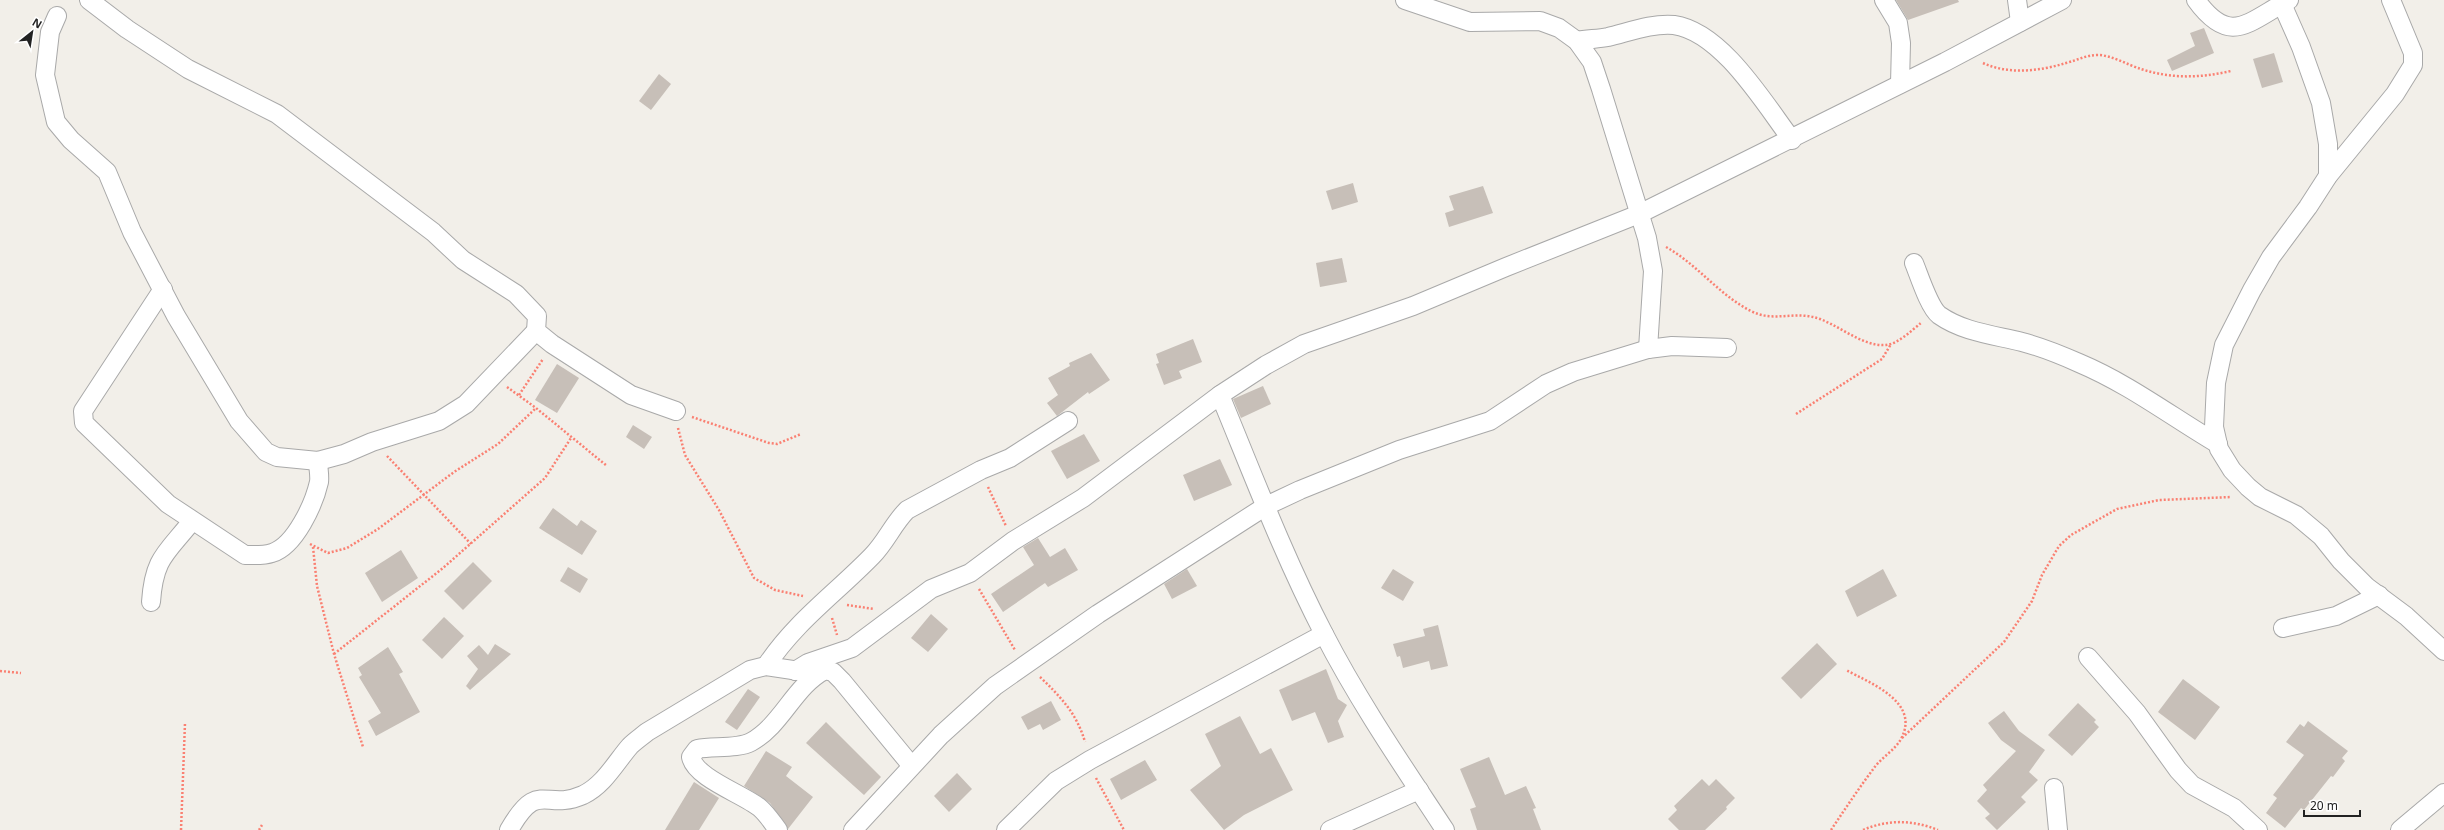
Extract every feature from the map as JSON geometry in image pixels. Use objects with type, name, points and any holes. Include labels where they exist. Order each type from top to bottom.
[{"type":"street","points":[[56,16],[50,32],[45,75],[56,122],[70,140],[107,172],[132,232],[176,316],[220,393],[239,421],[266,452],[277,457],[318,461],[344,454],[372,442],[446,417],[466,404],[536,331],[537,316],[516,294],[463,260],[433,232],[311,139],[277,114],[188,69],[127,29],[89,0]]},
{"type":"street","points":[[1405,0],[1470,22],[1540,21],[1559,28],[1577,40],[1592,62],[1645,234],[1653,271],[1648,349]]},
{"type":"street","points":[[1884,0],[1898,23],[1901,43],[1900,84]]},
{"type":"street","points":[[2017,0],[2020,22]]},
{"type":"street","points":[[795,671],[808,663],[836,655],[852,648],[931,589],[970,573],[1013,541],[1083,498],[1220,395],[1266,365],[1304,344],[1413,306],[1639,214],[1792,140],[2020,22],[2054,6],[2062,0]]},
{"type":"street","points":[[2196,0],[2218,24],[2227,28],[2248,24],[2285,2],[2321,103],[2328,144],[2328,176]]},
{"type":"street","points":[[2391,0],[2413,53],[2413,65],[2395,94],[2328,176],[2308,207],[2271,257],[2224,345],[2216,383],[2214,427],[2218,444],[2232,470],[2260,497],[2296,515],[2321,536],[2340,561],[2379,596],[2426,633],[2444,651]]},
{"type":"street","points":[[1577,40],[1606,37],[1654,26],[1674,25],[1694,31],[1712,41],[1727,56],[1792,140]]},
{"type":"street","points":[[1914,263],[1937,313],[1964,328],[2024,342],[2080,363],[2139,393],[2181,423],[2218,444]]},
{"type":"street","points":[[163,289],[83,411],[84,423],[149,486],[192,521],[245,554],[260,556],[273,553],[286,545],[298,531],[319,482],[318,461]]},
{"type":"street","points":[[536,331],[552,344],[631,395],[676,411]]},
{"type":"street","points":[[854,830],[911,765],[963,713],[995,686],[1098,614],[1266,506],[1300,490],[1399,450],[1490,421],[1546,384],[1573,372],[1648,349],[1672,346],[1727,348]]},
{"type":"street","points":[[1220,395],[1266,506],[1324,634],[1368,711],[1445,830]]},
{"type":"street","points":[[766,666],[787,636],[873,556],[885,542],[899,518],[907,510],[981,470],[1010,458],[1068,421]]},
{"type":"street","points":[[151,602],[153,578],[156,567],[162,557],[192,521]]},
{"type":"street","points":[[2283,628],[2336,616],[2379,596]]},
{"type":"street","points":[[1006,830],[1056,781],[1090,760],[1324,634]]},
{"type":"street","points":[[2088,657],[2137,713],[2178,770],[2192,785],[2234,808],[2258,830]]},
{"type":"street","points":[[509,830],[526,805],[534,800],[564,799],[583,795],[595,788],[632,745],[647,732],[750,670],[766,666],[819,673]]},
{"type":"street","points":[[778,830],[760,808],[706,776],[692,764],[691,757],[697,749],[712,746],[739,746],[751,742],[764,732],[804,685],[825,670],[833,672],[842,680],[911,765]]},
{"type":"street","points":[[2054,788],[2058,830]]},
{"type":"street","points":[[1330,830],[1419,790]]},
{"type":"street","points":[[2400,830],[2444,792]]},
{"type":"path","points":[[1960,54],[1995,69],[2008,70],[2048,69],[2086,56],[2101,55],[2147,70],[2191,78],[2231,71]]},
{"type":"path","points":[[1645,234],[1680,255],[1749,311],[1764,317],[1812,316],[1868,341],[1887,346],[1937,313]]},
{"type":"path","points":[[1796,414],[1882,359],[1892,343]]},
{"type":"path","points":[[519,395],[552,344]]},
{"type":"path","points":[[491,377],[536,408],[607,466]]},
{"type":"path","points":[[298,531],[313,547],[328,553],[347,548],[454,472],[498,444],[536,408]]},
{"type":"path","points":[[801,434],[778,444],[769,443],[676,411],[678,433],[684,456],[720,510],[754,578],[775,590],[793,592],[824,602],[898,613]]},
{"type":"path","points":[[334,654],[471,544],[545,478],[571,438]]},
{"type":"path","points":[[372,442],[471,544]]},
{"type":"path","points":[[981,470],[1013,541]]},
{"type":"path","points":[[1831,830],[1875,767],[1897,746],[1902,738],[2004,642],[2028,608],[2042,575],[2059,546],[2071,535],[2117,510],[2159,500],[2260,497]]},
{"type":"path","points":[[313,547],[316,586],[334,654],[363,747]]},
{"type":"path","points":[[970,573],[995,619],[1027,665],[1068,704],[1080,725],[1098,783],[1124,830]]},
{"type":"path","points":[[824,602],[837,639],[836,655]]},
{"type":"path","points":[[1846,670],[1886,691],[1898,701],[1903,712],[1905,725],[1902,738]]},
{"type":"path","points":[[0,671],[21,673]]},
{"type":"path","points":[[181,830],[185,723]]},
{"type":"path","points":[[1863,830],[1893,821],[1921,824],[1938,830]]},
{"type":"path","points":[[259,830],[262,825]]},
{"type":"building","points":[[1896,0],[1958,0],[1959,2],[1908,20]]},
{"type":"building","points":[[2204,28],[2214,53],[2172,71],[2167,60],[2195,46],[2190,33]]},
{"type":"building","points":[[2274,53],[2283,82],[2262,88],[2253,59]]},
{"type":"building","points":[[659,74],[671,84],[651,110],[639,101]]},
{"type":"building","points":[[1353,183],[1358,202],[1332,210],[1326,191]]},
{"type":"building","points":[[1483,186],[1493,213],[1449,227],[1445,213],[1454,210],[1449,196]]},
{"type":"building","points":[[1342,258],[1347,282],[1320,287],[1316,263]]},
{"type":"building","points":[[1193,339],[1202,362],[1179,371],[1182,378],[1164,385],[1156,364],[1159,363],[1156,354]]},
{"type":"building","points":[[1091,353],[1110,380],[1089,394],[1088,392],[1057,416],[1047,403],[1058,395],[1048,378],[1070,366],[1069,363]]},
{"type":"building","points":[[557,364],[579,378],[557,413],[535,400]]},
{"type":"building","points":[[1263,386],[1271,404],[1241,418],[1233,399]]},
{"type":"building","points":[[633,425],[652,437],[644,449],[626,437]]},
{"type":"building","points":[[1084,434],[1100,461],[1067,479],[1051,451]]},
{"type":"building","points":[[1220,459],[1232,485],[1194,501],[1183,475]]},
{"type":"building","points":[[553,508],[577,526],[581,520],[597,531],[582,555],[539,528]]},
{"type":"building","points":[[1038,538],[1050,557],[1065,548],[1078,570],[1048,587],[1045,583],[1003,612],[991,594],[1034,565],[1023,547]]},
{"type":"building","points":[[401,550],[418,578],[382,602],[365,573]]},
{"type":"building","points":[[473,562],[492,581],[463,610],[444,591]]},
{"type":"building","points":[[568,567],[588,579],[580,593],[560,581]]},
{"type":"building","points":[[1187,569],[1197,586],[1172,599],[1164,584]]},
{"type":"building","points":[[1393,569],[1414,582],[1403,601],[1381,588]]},
{"type":"building","points":[[1883,569],[1897,596],[1857,617],[1845,591]]},
{"type":"building","points":[[931,614],[948,629],[928,652],[911,638]]},
{"type":"building","points":[[444,617],[464,636],[442,659],[422,640]]},
{"type":"building","points":[[1438,625],[1448,666],[1431,670],[1429,661],[1403,668],[1400,656],[1397,657],[1393,644],[1425,636],[1423,629]]},
{"type":"building","points":[[1817,643],[1837,664],[1801,699],[1781,678]]},
{"type":"building","points":[[495,644],[511,654],[470,690],[466,686],[478,669],[467,656],[479,645],[488,655]]},
{"type":"building","points":[[388,647],[403,672],[399,674],[420,712],[376,736],[368,721],[381,713],[359,677],[362,675],[358,668]]},
{"type":"building","points":[[1326,669],[1338,699],[1347,705],[1338,721],[1344,737],[1328,743],[1315,712],[1292,721],[1279,690]]},
{"type":"building","points":[[2183,679],[2220,707],[2195,740],[2158,712]]},
{"type":"building","points":[[748,689],[760,697],[737,730],[725,722]]},
{"type":"building","points":[[1051,701],[1061,720],[1043,730],[1040,724],[1028,730],[1021,717]]},
{"type":"building","points":[[2078,703],[2096,720],[2094,722],[2099,727],[2072,756],[2048,735]]},
{"type":"building","points":[[2004,711],[2019,731],[2045,750],[2029,772],[2038,780],[2021,797],[2026,802],[1997,830],[1985,818],[1990,814],[1977,801],[1987,790],[1983,785],[2016,751],[2001,740],[1988,723]]},
{"type":"building","points":[[1240,716],[1260,754],[1271,748],[1293,790],[1244,815],[1224,830],[1190,790],[1221,766],[1205,734]]},
{"type":"building","points":[[2308,721],[2348,751],[2342,758],[2345,761],[2333,777],[2331,776],[2304,810],[2301,808],[2285,828],[2266,813],[2277,798],[2273,795],[2304,755],[2286,742],[2300,724],[2304,727]]},
{"type":"building","points":[[826,722],[881,777],[864,795],[806,743]]},
{"type":"building","points":[[766,751],[792,767],[786,776],[813,797],[788,829],[770,803],[744,786]]},
{"type":"building","points":[[1489,757],[1505,795],[1526,786],[1536,808],[1533,809],[1541,830],[1477,830],[1470,809],[1476,807],[1460,769]]},
{"type":"building","points":[[1145,760],[1157,780],[1121,800],[1110,779]]},
{"type":"building","points":[[957,773],[972,789],[949,812],[934,796]]},
{"type":"building","points":[[1702,779],[1709,786],[1716,779],[1735,798],[1726,807],[1727,809],[1705,830],[1679,830],[1668,819],[1677,810],[1674,806]]},
{"type":"building","points":[[694,782],[719,798],[699,830],[665,830]]}]
